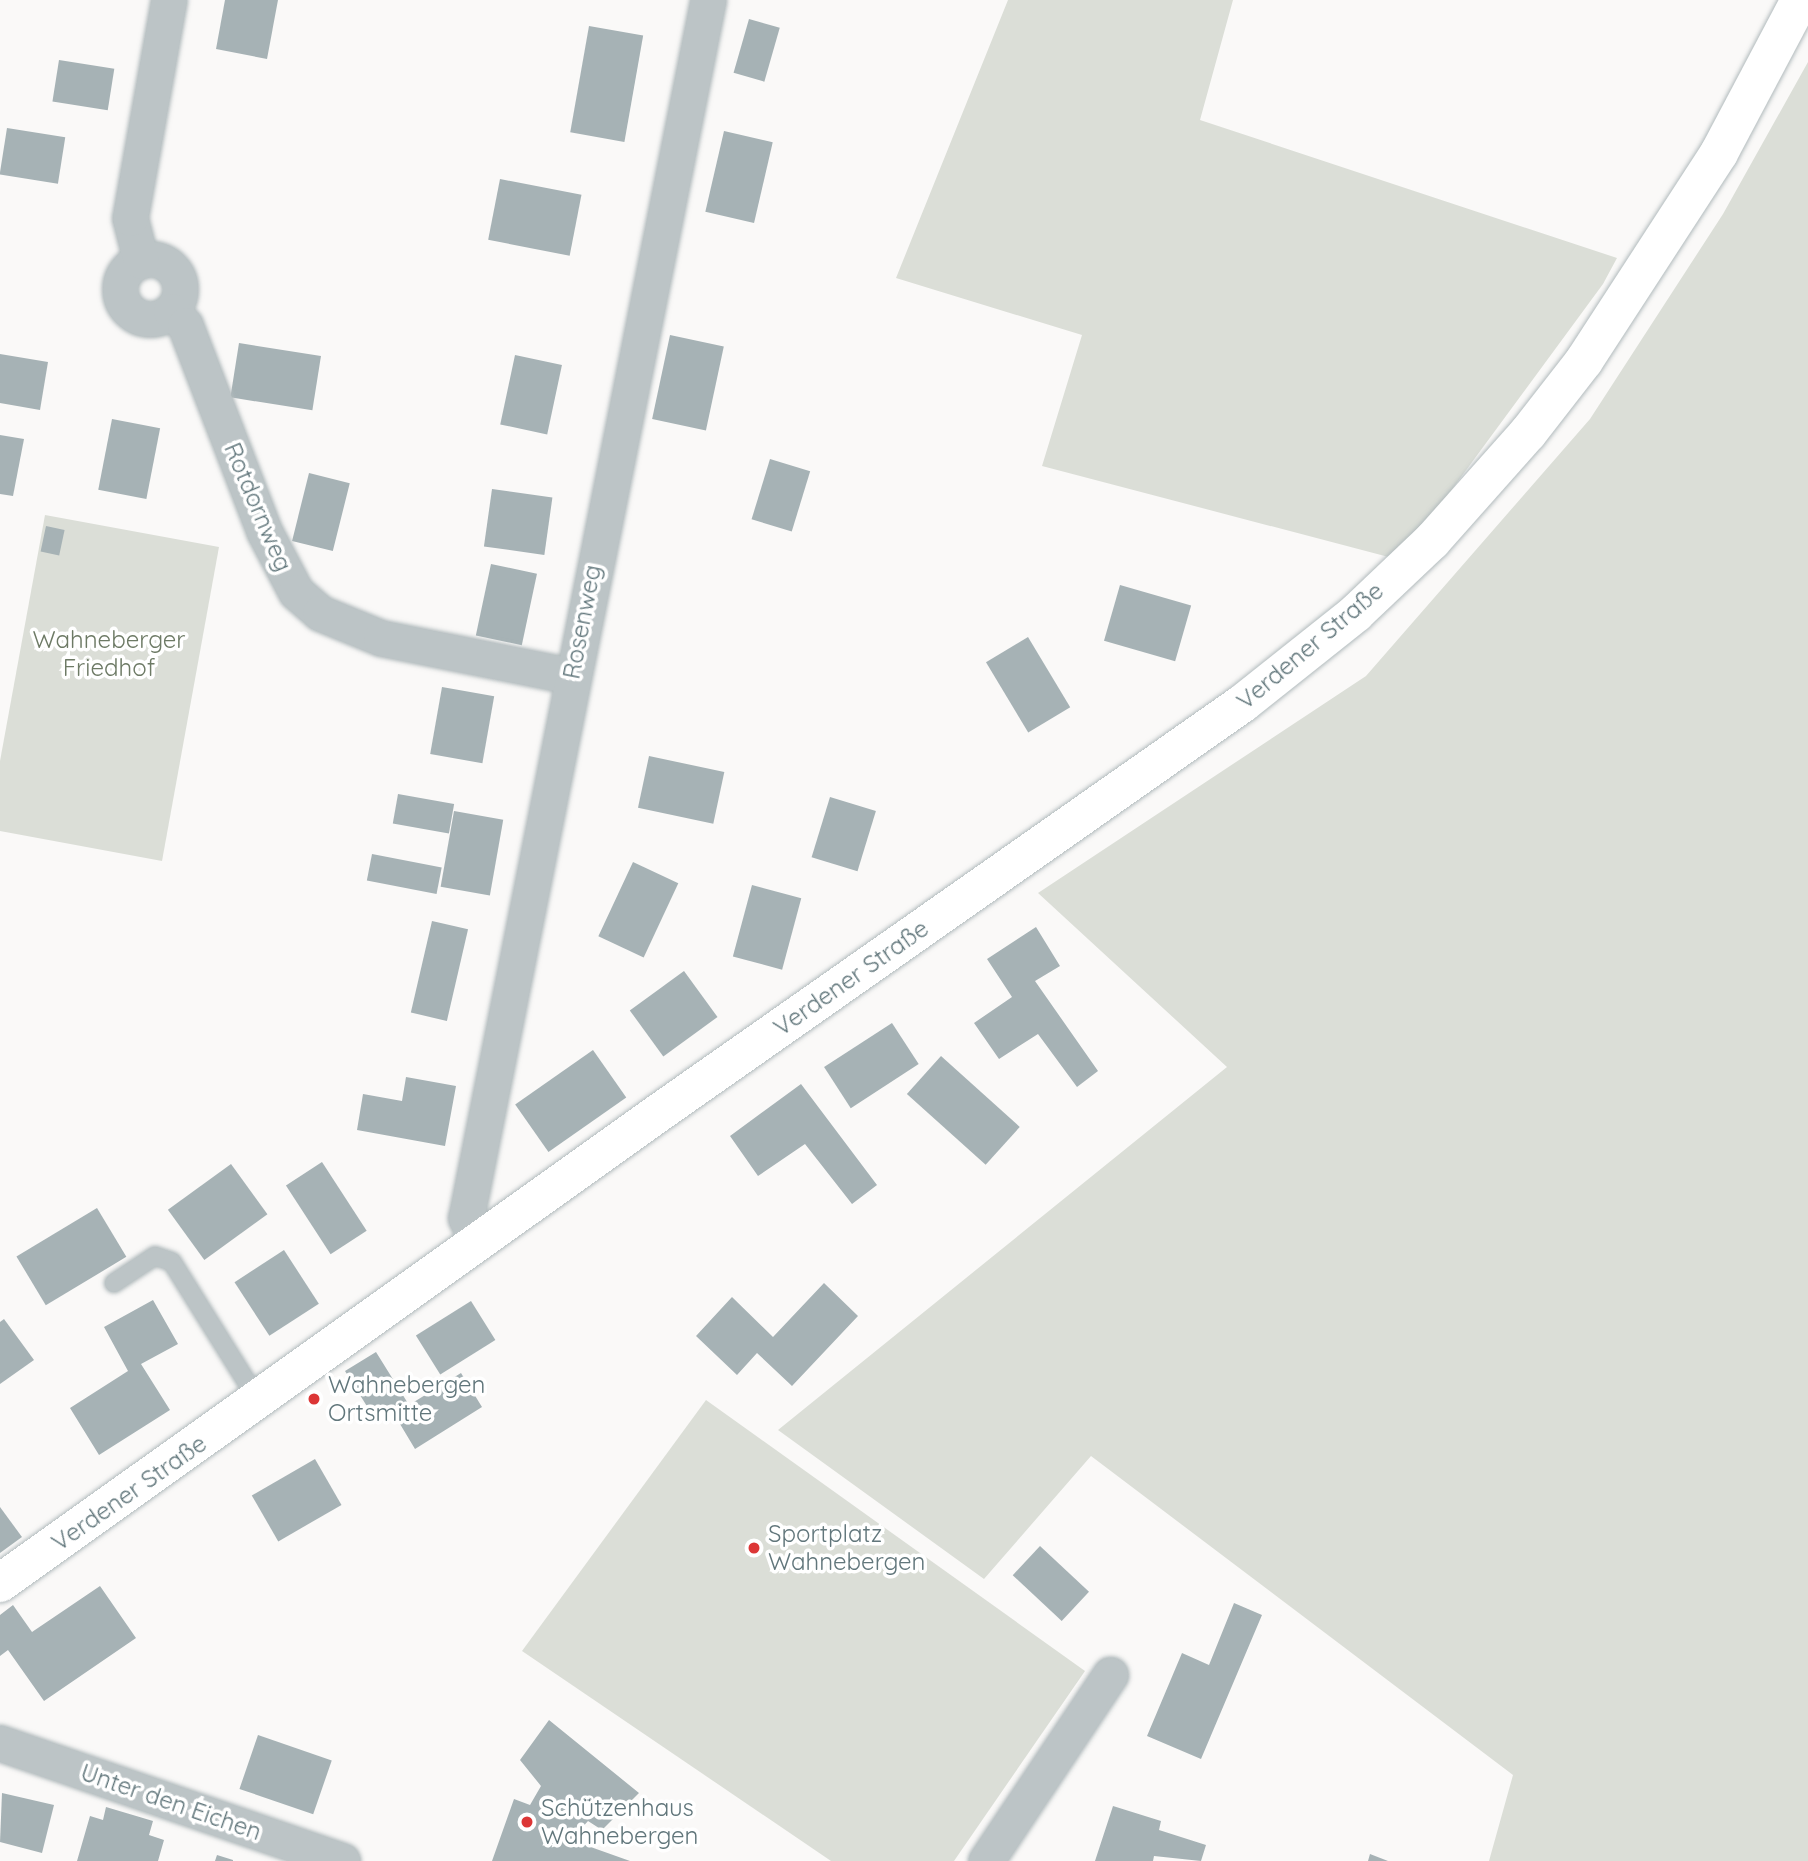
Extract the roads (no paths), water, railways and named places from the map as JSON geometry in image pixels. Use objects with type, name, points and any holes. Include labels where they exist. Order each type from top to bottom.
[{"type":"street","name":"Rotdornweg","points":[[169,0],[130,218],[141,261],[123,276],[122,299],[138,317],[149,319],[171,311],[186,325],[264,531],[296,592],[320,613],[381,638],[571,676]]},
{"type":"street","name":"Rosenweg","points":[[478,1242],[466,1218],[571,676],[708,0]]},
{"type":"street","name":"Verdener Straße","points":[[0,1583],[259,1402],[478,1242],[1244,703],[1356,613],[1432,541],[1528,433],[1632,293],[1719,153],[1800,0]]},
{"type":"street","points":[[986,1861],[1110,1675]]},
{"type":"street","name":"Unter den Eichen","points":[[0,1743],[342,1861]]},
{"type":"lane","points":[[114,1283],[155,1256],[173,1262],[259,1402]]},
{"type":"place","name":"Wahnebergen Ortsmitte","points":[[314,1399]]},
{"type":"place","name":"Sportplatz Wahnebergen","points":[[754,1548]]},
{"type":"place","name":"Schützenhaus Wahnebergen","points":[[527,1822]]},
{"type":"park label","name":"Wahneberger Friedhof","points":[[109,654]]}]
